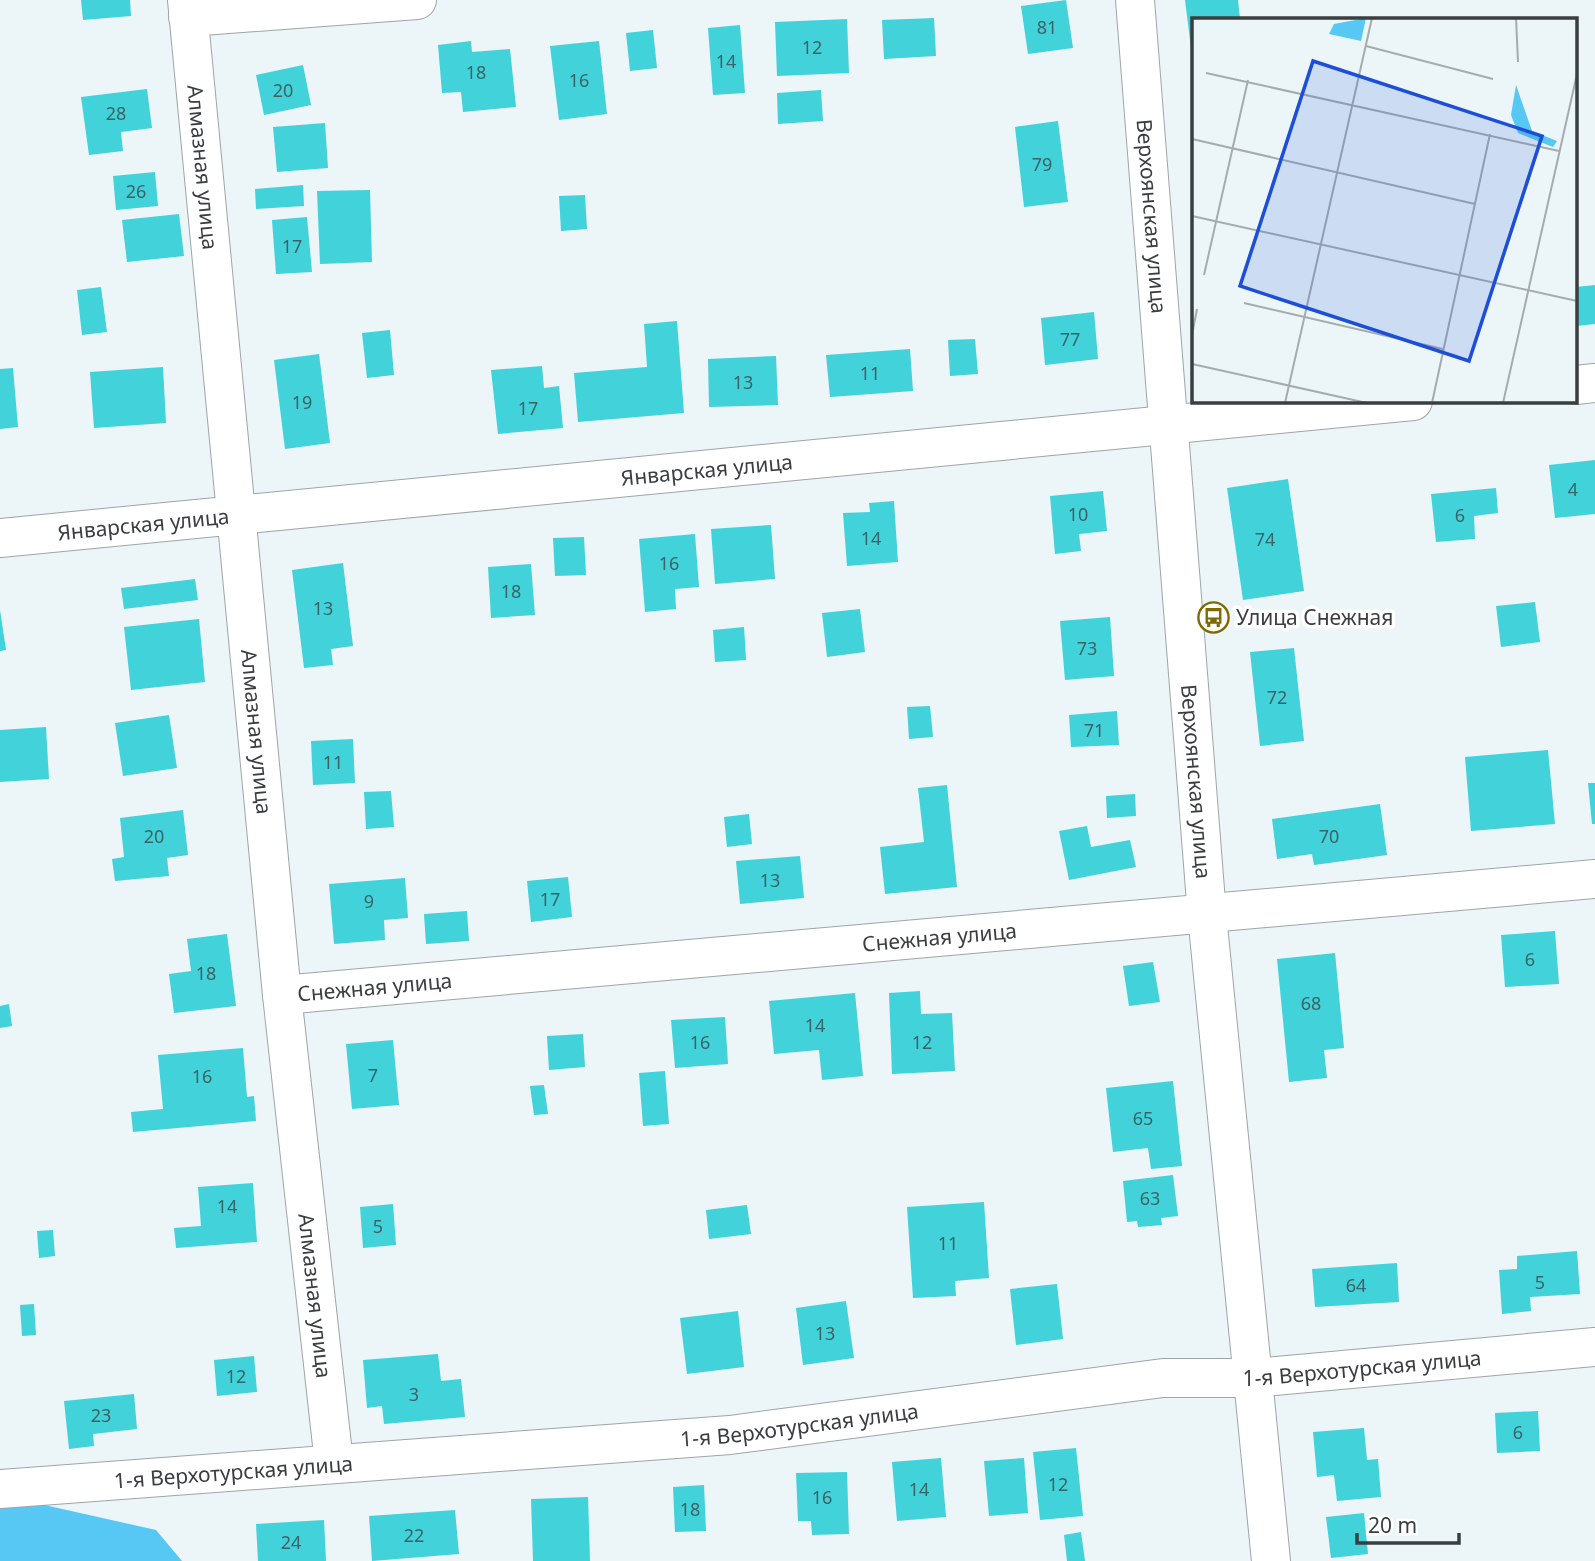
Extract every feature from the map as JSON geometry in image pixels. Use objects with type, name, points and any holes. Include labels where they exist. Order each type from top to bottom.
[{"type":"street","points":[[188,9],[417,0]]},
{"type":"street","name":"Верхоянская улица","points":[[1135,0],[1207,915],[1271,1561]]},
{"type":"street","name":"Алмазная улица","points":[[188,9],[282,995],[334,1463]]},
{"type":"street","name":"Январская улица","points":[[0,538],[1402,402]]},
{"type":"street","name":"Снежная улица","points":[[282,995],[1595,879]]},
{"type":"street","name":"1-я Верхотурская улица","points":[[0,1489],[730,1435],[1163,1378],[1253,1378],[1595,1347]]},
{"type":"shaded area","points":[[40,1504],[156,1530],[182,1561],[0,1561],[0,1508]]},
{"type":"building","points":[[81,0],[130,0],[131,16],[83,20]]},
{"type":"building","points":[[1066,0],[1073,48],[1028,54],[1021,6]]},
{"type":"building","points":[[1185,0],[1238,0],[1240,18],[1192,18],[1192,56]]},
{"type":"building","points":[[934,18],[936,56],[884,59],[882,20]]},
{"type":"building","points":[[847,19],[849,73],[777,76],[775,22]]},
{"type":"building","points":[[740,25],[745,93],[713,95],[708,28]]},
{"type":"building","points":[[653,30],[657,68],[630,71],[626,33]]},
{"type":"building","points":[[471,41],[472,52],[510,49],[516,107],[463,112],[461,92],[442,93],[438,45]]},
{"type":"building","points":[[599,41],[607,114],[559,120],[550,46]]},
{"type":"building","points":[[303,65],[311,105],[264,115],[256,75]]},
{"type":"building","points":[[147,89],[152,128],[121,132],[123,151],[89,155],[81,97]]},
{"type":"building","points":[[821,90],[823,121],[778,124],[777,93]]},
{"type":"building","points":[[1058,121],[1068,202],[1024,207],[1015,127]]},
{"type":"building","points":[[325,123],[328,168],[277,172],[273,127]]},
{"type":"building","points":[[155,172],[158,206],[116,210],[113,176]]},
{"type":"building","points":[[303,185],[304,206],[256,209],[255,189]]},
{"type":"building","points":[[370,190],[372,262],[320,264],[317,191]]},
{"type":"building","points":[[585,195],[587,229],[561,231],[559,196]]},
{"type":"building","points":[[179,214],[184,256],[127,262],[122,220]]},
{"type":"building","points":[[307,217],[312,272],[276,274],[272,220]]},
{"type":"building","points":[[1595,285],[1595,324],[1578,326],[1578,287]]},
{"type":"building","points":[[101,287],[107,332],[82,335],[77,290]]},
{"type":"building","points":[[1094,312],[1098,359],[1045,365],[1041,318]]},
{"type":"building","points":[[677,321],[684,413],[578,422],[574,373],[647,367],[644,324]]},
{"type":"building","points":[[390,330],[394,375],[367,378],[362,333]]},
{"type":"building","points":[[975,339],[978,374],[950,376],[948,340]]},
{"type":"building","points":[[910,349],[913,391],[830,397],[826,355]]},
{"type":"building","points":[[319,354],[330,443],[285,449],[274,360]]},
{"type":"building","points":[[776,356],[778,405],[709,407],[708,359]]},
{"type":"building","points":[[542,366],[544,388],[559,386],[563,428],[498,434],[491,370]]},
{"type":"building","points":[[163,367],[166,423],[94,428],[90,372]]},
{"type":"building","points":[[13,368],[18,427],[0,429],[0,369]]},
{"type":"building","points":[[1595,460],[1595,514],[1555,518],[1549,465]]},
{"type":"building","points":[[1288,479],[1304,591],[1243,600],[1227,488]]},
{"type":"building","points":[[1496,488],[1498,513],[1474,516],[1475,539],[1436,542],[1431,494]]},
{"type":"building","points":[[1103,491],[1107,531],[1079,534],[1081,551],[1055,554],[1050,496]]},
{"type":"building","points":[[894,501],[898,562],[847,566],[843,513],[870,512],[869,503]]},
{"type":"building","points":[[771,525],[775,579],[715,584],[711,529]]},
{"type":"building","points":[[695,534],[699,587],[675,589],[676,609],[645,612],[639,539]]},
{"type":"building","points":[[584,537],[586,575],[555,576],[553,538]]},
{"type":"building","points":[[343,563],[353,646],[331,649],[333,665],[304,668],[292,570]]},
{"type":"building","points":[[531,564],[535,615],[491,618],[488,567]]},
{"type":"building","points":[[195,579],[198,600],[124,609],[121,588]]},
{"type":"building","points":[[1535,602],[1540,642],[1501,647],[1496,606]]},
{"type":"building","points":[[860,609],[865,652],[827,657],[822,613]]},
{"type":"building","points":[[0,610],[6,650],[0,651]]},
{"type":"building","points":[[1110,617],[1114,676],[1065,680],[1060,621]]},
{"type":"building","points":[[199,619],[205,682],[131,690],[124,627]]},
{"type":"building","points":[[744,627],[746,660],[715,662],[713,630]]},
{"type":"building","points":[[1294,648],[1304,741],[1260,746],[1250,652]]},
{"type":"building","points":[[930,706],[933,737],[909,739],[907,707]]},
{"type":"building","points":[[1117,711],[1119,745],[1071,747],[1069,715]]},
{"type":"building","points":[[169,715],[177,768],[123,776],[115,723]]},
{"type":"building","points":[[46,727],[49,779],[0,782],[0,730]]},
{"type":"building","points":[[353,739],[355,783],[313,785],[311,741]]},
{"type":"building","points":[[1548,750],[1555,824],[1471,831],[1465,757]]},
{"type":"building","points":[[1588,783],[1595,783],[1595,824],[1592,824]]},
{"type":"building","points":[[947,785],[957,887],[885,894],[880,847],[924,842],[918,788]]},
{"type":"building","points":[[391,791],[394,827],[366,829],[364,792]]},
{"type":"building","points":[[1135,794],[1136,816],[1107,818],[1106,796]]},
{"type":"building","points":[[1380,804],[1387,855],[1314,865],[1312,854],[1277,859],[1272,819]]},
{"type":"building","points":[[183,810],[188,855],[167,858],[169,876],[115,881],[112,859],[124,857],[120,818]]},
{"type":"building","points":[[749,814],[752,844],[727,847],[724,817]]},
{"type":"building","points":[[1087,826],[1091,847],[1130,840],[1136,867],[1069,880],[1059,831]]},
{"type":"building","points":[[800,856],[804,898],[740,904],[736,861]]},
{"type":"building","points":[[568,877],[572,917],[531,922],[527,881]]},
{"type":"building","points":[[405,878],[408,918],[384,920],[385,940],[334,944],[329,884]]},
{"type":"building","points":[[467,911],[469,941],[426,944],[424,914]]},
{"type":"building","points":[[1555,931],[1559,984],[1505,987],[1501,935]]},
{"type":"building","points":[[227,934],[236,1006],[174,1013],[169,974],[191,971],[187,939]]},
{"type":"building","points":[[1335,953],[1344,1048],[1324,1050],[1327,1078],[1289,1082],[1277,959]]},
{"type":"building","points":[[1153,962],[1160,1002],[1129,1006],[1123,966]]},
{"type":"building","points":[[920,991],[921,1014],[952,1013],[955,1071],[892,1074],[889,993]]},
{"type":"building","points":[[855,993],[863,1076],[822,1080],[819,1050],[774,1054],[769,1001]]},
{"type":"building","points":[[9,1004],[12,1026],[0,1028],[0,1006]]},
{"type":"building","points":[[725,1017],[728,1064],[675,1068],[671,1020]]},
{"type":"building","points":[[583,1034],[585,1067],[549,1070],[547,1036]]},
{"type":"building","points":[[393,1040],[399,1105],[352,1109],[346,1044]]},
{"type":"building","points":[[243,1048],[247,1097],[254,1096],[256,1121],[133,1132],[131,1112],[163,1109],[158,1055]]},
{"type":"building","points":[[665,1071],[669,1124],[643,1126],[639,1073]]},
{"type":"building","points":[[1173,1081],[1182,1166],[1151,1169],[1148,1148],[1113,1152],[1106,1088]]},
{"type":"building","points":[[544,1085],[548,1114],[534,1115],[530,1086]]},
{"type":"building","points":[[1173,1175],[1178,1216],[1161,1218],[1162,1225],[1138,1227],[1137,1221],[1127,1222],[1123,1181]]},
{"type":"building","points":[[253,1183],[257,1242],[176,1248],[174,1228],[201,1226],[198,1187]]},
{"type":"building","points":[[984,1202],[989,1278],[955,1281],[956,1296],[913,1298],[907,1207]]},
{"type":"building","points":[[393,1204],[396,1245],[363,1248],[360,1207]]},
{"type":"building","points":[[747,1205],[751,1234],[709,1239],[706,1210]]},
{"type":"building","points":[[53,1230],[55,1256],[39,1258],[37,1231]]},
{"type":"building","points":[[1577,1251],[1580,1294],[1530,1297],[1531,1311],[1502,1314],[1499,1270],[1517,1269],[1517,1256]]},
{"type":"building","points":[[1397,1263],[1399,1302],[1315,1307],[1312,1269]]},
{"type":"building","points":[[1057,1284],[1063,1339],[1016,1345],[1010,1289]]},
{"type":"building","points":[[846,1301],[854,1358],[803,1365],[796,1308]]},
{"type":"building","points":[[34,1304],[36,1335],[22,1336],[20,1305]]},
{"type":"building","points":[[738,1311],[744,1367],[687,1374],[680,1318]]},
{"type":"building","points":[[438,1354],[441,1381],[461,1379],[465,1417],[384,1424],[382,1406],[367,1408],[363,1360]]},
{"type":"building","points":[[254,1356],[257,1392],[217,1396],[214,1360]]},
{"type":"building","points":[[134,1394],[137,1429],[93,1434],[94,1446],[69,1449],[64,1401]]},
{"type":"building","points":[[1538,1411],[1540,1451],[1497,1453],[1495,1413]]},
{"type":"building","points":[[1364,1428],[1367,1460],[1378,1459],[1381,1497],[1337,1501],[1334,1475],[1317,1477],[1313,1432]]},
{"type":"building","points":[[1076,1448],[1083,1516],[1040,1520],[1033,1452]]},
{"type":"building","points":[[941,1458],[946,1517],[897,1521],[892,1462]]},
{"type":"building","points":[[1024,1458],[1028,1513],[989,1516],[984,1461]]},
{"type":"building","points":[[847,1472],[849,1534],[812,1535],[811,1521],[798,1521],[796,1473]]},
{"type":"building","points":[[704,1485],[706,1531],[675,1532],[673,1487]]},
{"type":"building","points":[[588,1497],[590,1561],[533,1561],[531,1499]]},
{"type":"building","points":[[455,1510],[459,1554],[372,1561],[369,1516]]},
{"type":"building","points":[[1364,1513],[1368,1554],[1331,1558],[1326,1517]]},
{"type":"building","points":[[324,1520],[326,1561],[258,1561],[256,1524]]},
{"type":"building","points":[[1081,1532],[1085,1561],[1067,1561],[1064,1535]]},
{"type":"place","name":"Улица Снежная","points":[[1213,617]]}]
